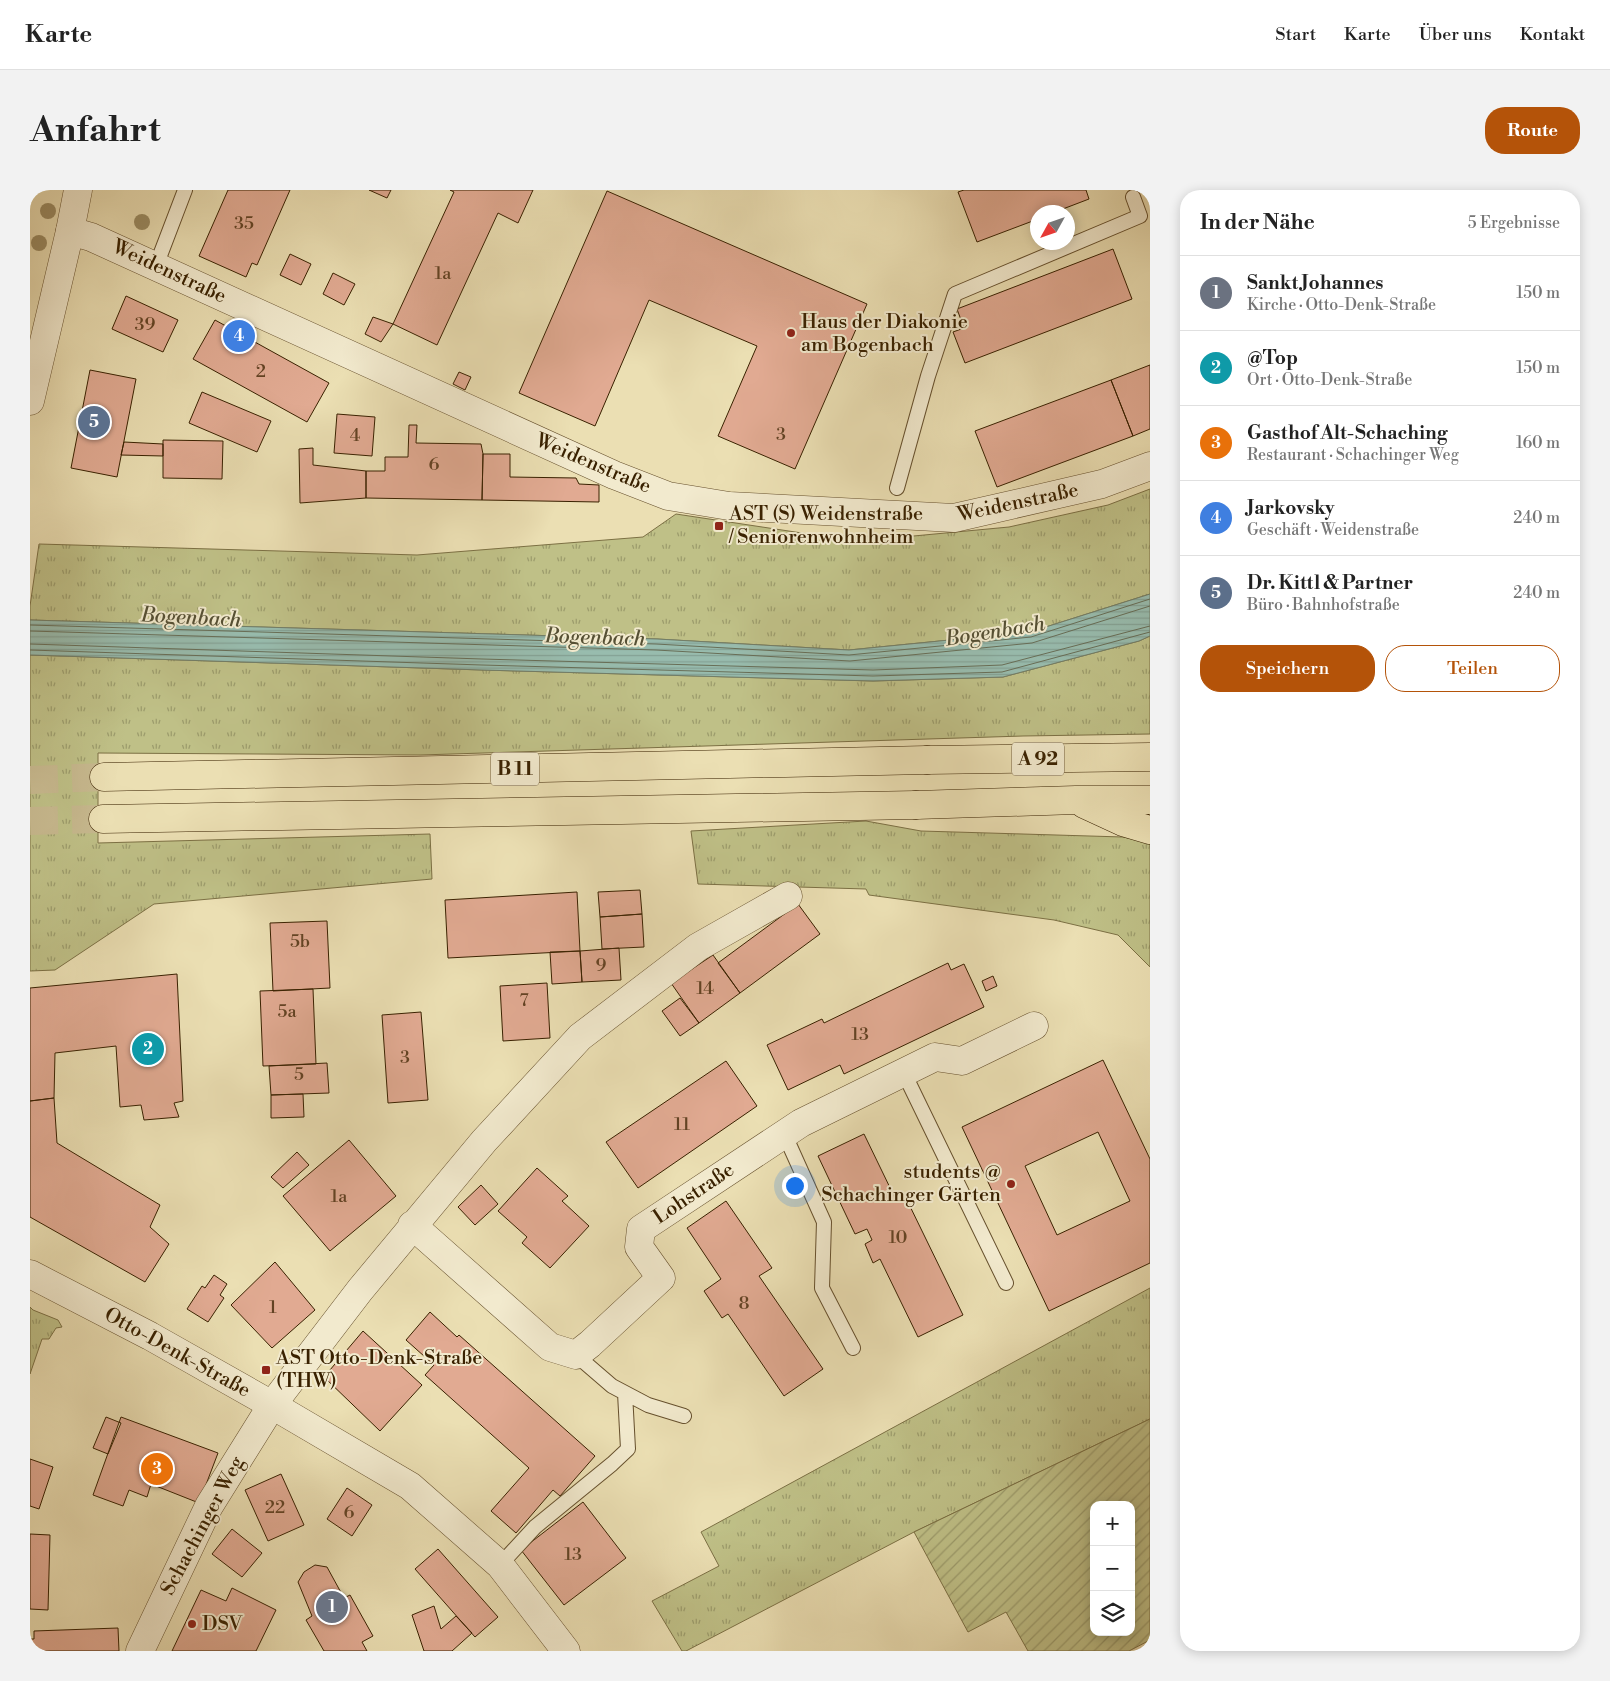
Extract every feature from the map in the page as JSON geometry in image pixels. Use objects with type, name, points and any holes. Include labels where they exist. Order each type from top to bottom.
[{"type":"highway","name":"A 92","points":[[927,760],[1150,757]]},
{"type":"highway","name":"B 11","points":[[104,777],[927,760]]},
{"type":"highway","name":"A 92","points":[[916,805],[1076,800],[1150,800]]},
{"type":"highway","points":[[1076,800],[1123,822],[1150,830]]},
{"type":"highway","name":"B 11","points":[[103,819],[916,805]]},
{"type":"street","points":[[30,400],[78,190]]},
{"type":"street","name":"Weidenstraße","points":[[70,231],[92,237],[606,471],[668,496],[744,507],[954,518],[1102,484],[1150,466]]},
{"type":"street","points":[[272,1404],[412,1225],[484,1141],[580,1037],[698,948],[788,896]]},
{"type":"street","name":"Lohstraße","points":[[576,1355],[661,1278],[638,1247],[641,1229],[801,1123],[935,1057],[962,1062],[1034,1026]]},
{"type":"street","points":[[412,1225],[550,1347],[576,1355]]},
{"type":"street","name":"Otto-Denk-Straße","points":[[30,1274],[150,1336],[272,1404],[410,1486],[500,1565],[566,1651]]},
{"type":"street","name":"Schachinger Weg","points":[[140,1651],[209,1506],[272,1404]]},
{"type":"lane","points":[[156,266],[185,190]]},
{"type":"lane","points":[[897,488],[928,376],[955,294],[1140,216],[1133,197]]},
{"type":"lane","points":[[904,1073],[1006,1283]]},
{"type":"lane","points":[[784,1133],[824,1222],[822,1288],[853,1348]]},
{"type":"lane","points":[[576,1355],[612,1386],[648,1405],[684,1416]]},
{"type":"lane","points":[[500,1565],[535,1527],[628,1449],[625,1393]]},
{"type":"green space","points":[[1150,489],[1150,594],[1030,632],[849,650],[657,639],[30,620],[30,606],[39,544],[417,555],[643,537],[676,514],[815,535],[903,537],[1009,527],[1108,505]]},
{"type":"green space","points":[[1150,636],[1150,734],[1023,736],[420,755],[98,753],[98,843],[430,834],[432,879],[154,904],[55,970],[30,971],[30,655],[873,681],[1003,677],[1139,641]]},
{"type":"green space","points":[[866,821],[921,831],[1123,837],[1150,842],[1150,967],[1118,935],[1054,920],[869,895],[866,889],[698,884],[691,831]]},
{"type":"green space","points":[[1150,1288],[1150,1419],[914,1532],[686,1651],[682,1651],[652,1601],[719,1566],[701,1532]]},
{"type":"green space","points":[[30,1307],[58,1320],[62,1327],[56,1328],[49,1339],[42,1339],[30,1374]]},
{"type":"green space","points":[[1150,1419],[1150,1640],[1129,1651],[1028,1651],[1006,1612],[968,1632],[914,1532]]},
{"type":"water","name":"Bogenbach","points":[[1150,594],[1150,636],[1139,641],[1003,677],[873,681],[30,655],[30,620],[657,639],[849,650],[1030,632]]},
{"type":"building","points":[[228,190],[290,190],[257,265],[252,263],[246,277],[199,256]]},
{"type":"building","points":[[369,190],[391,190],[387,198]]},
{"type":"building","points":[[450,190],[533,190],[518,223],[498,213],[437,345],[393,324],[454,192]]},
{"type":"building","points":[[964,190],[1086,190],[1089,199],[1073,205],[1030,205],[1030,222],[977,242],[958,192]]},
{"type":"building","name":"Haus der Diakonie am Bogenbach","points":[[607,191],[867,304],[795,469],[718,436],[757,346],[649,300],[595,426],[519,393]]},
{"type":"building","points":[[1113,249],[1132,299],[965,363],[953,332],[964,328],[957,309]]},
{"type":"building","points":[[290,254],[311,264],[301,285],[280,275]]},
{"type":"building","points":[[333,273],[355,284],[344,305],[323,294]]},
{"type":"building","points":[[126,296],[178,320],[163,352],[112,329]]},
{"type":"building","points":[[373,317],[393,324],[381,342],[365,334]]},
{"type":"building","points":[[215,320],[329,383],[307,422],[193,359]]},
{"type":"building","points":[[1150,365],[1150,429],[1133,436],[1111,380]]},
{"type":"building","points":[[90,370],[136,379],[117,477],[71,468]]},
{"type":"building","points":[[459,372],[471,377],[465,390],[453,384]]},
{"type":"building","points":[[1111,380],[1133,436],[997,487],[975,431]]},
{"type":"building","points":[[202,392],[271,421],[257,452],[189,423]]},
{"type":"building","points":[[337,414],[375,417],[372,456],[334,453]]},
{"type":"building","points":[[409,425],[417,425],[416,443],[481,444],[483,454],[482,500],[366,498],[366,471],[385,471],[385,457],[408,457]]},
{"type":"building","points":[[163,440],[223,441],[222,479],[163,478]]},
{"type":"building","points":[[124,442],[163,444],[163,456],[121,455]]},
{"type":"building","points":[[313,448],[313,465],[366,471],[366,498],[300,503],[299,449]]},
{"type":"building","points":[[483,454],[510,454],[510,477],[576,478],[579,484],[599,485],[599,502],[482,500]]},
{"type":"building","points":[[640,890],[642,914],[600,917],[598,892]]},
{"type":"building","points":[[577,892],[580,951],[448,958],[445,900]]},
{"type":"building","points":[[798,904],[820,934],[740,993],[718,963]]},
{"type":"building","points":[[642,914],[644,947],[602,949],[600,917]]},
{"type":"building","points":[[327,921],[330,988],[273,991],[270,923]]},
{"type":"building","points":[[619,948],[621,980],[582,982],[580,951]]},
{"type":"building","points":[[580,951],[582,982],[552,984],[550,952]]},
{"type":"building","points":[[713,955],[740,993],[699,1023],[671,983]]},
{"type":"building","points":[[948,963],[951,970],[964,964],[984,1007],[844,1074],[840,1065],[788,1090],[767,1045],[822,1019],[824,1023]]},
{"type":"building","points":[[177,974],[183,1101],[174,1103],[179,1117],[144,1120],[141,1105],[120,1107],[116,1046],[55,1053],[54,1098],[30,1101],[30,988]]},
{"type":"building","points":[[993,976],[997,986],[986,991],[982,981]]},
{"type":"building","points":[[547,983],[550,1038],[503,1041],[500,986]]},
{"type":"building","points":[[313,989],[316,1064],[263,1066],[260,991]]},
{"type":"building","points":[[680,998],[699,1023],[680,1036],[662,1011]]},
{"type":"building","points":[[421,1012],[428,1100],[388,1103],[382,1015]]},
{"type":"building","name":"students @ Schachinger Gärten","points":[[1103,1060],[1150,1159],[1150,1263],[1049,1311],[962,1127]],"holes":[[[1098,1132],[1130,1201],[1057,1235],[1025,1166]]]},
{"type":"building","points":[[726,1061],[757,1106],[638,1188],[606,1142]]},
{"type":"building","points":[[327,1063],[329,1093],[271,1095],[269,1066]]},
{"type":"building","points":[[303,1094],[304,1117],[271,1118],[271,1095]]},
{"type":"building","points":[[54,1098],[57,1143],[160,1205],[150,1227],[169,1244],[145,1282],[30,1217],[30,1101]]},
{"type":"building","points":[[864,1134],[895,1198],[904,1194],[963,1315],[918,1337],[880,1259],[873,1263],[865,1244],[872,1240],[867,1229],[855,1234],[818,1156]]},
{"type":"building","points":[[349,1140],[396,1196],[330,1251],[283,1196]]},
{"type":"building","points":[[297,1152],[309,1165],[283,1188],[271,1177]]},
{"type":"building","points":[[537,1168],[568,1196],[562,1201],[589,1226],[550,1268],[522,1243],[527,1237],[498,1211]]},
{"type":"building","points":[[481,1185],[498,1204],[475,1225],[458,1207]]},
{"type":"building","points":[[726,1201],[772,1268],[759,1276],[823,1369],[784,1396],[728,1314],[722,1318],[704,1291],[721,1279],[687,1228]]},
{"type":"building","points":[[275,1262],[315,1310],[272,1348],[231,1305]]},
{"type":"building","points":[[214,1275],[227,1284],[220,1295],[224,1298],[208,1322],[187,1309],[202,1286],[205,1288]]},
{"type":"building","points":[[430,1312],[457,1337],[459,1335],[595,1456],[560,1496],[553,1490],[516,1533],[491,1511],[529,1468],[425,1375],[434,1365],[406,1340]]},
{"type":"building","points":[[363,1331],[422,1385],[380,1431],[324,1377]]},
{"type":"building","points":[[106,1417],[121,1423],[108,1454],[93,1448]]},
{"type":"building","points":[[121,1417],[218,1453],[199,1503],[151,1484],[147,1497],[129,1490],[123,1506],[93,1495]]},
{"type":"building","points":[[30,1459],[53,1467],[39,1509],[30,1506]]},
{"type":"building","points":[[281,1474],[304,1525],[268,1541],[245,1490]]},
{"type":"building","points":[[347,1488],[372,1505],[352,1536],[327,1519]]},
{"type":"building","points":[[583,1502],[626,1558],[564,1605],[521,1550]]},
{"type":"building","points":[[232,1529],[262,1553],[242,1577],[212,1554]]},
{"type":"building","points":[[30,1534],[50,1535],[48,1610],[30,1609]]},
{"type":"building","points":[[438,1549],[498,1617],[475,1637],[415,1569]]},
{"type":"building","points":[[315,1565],[327,1567],[344,1598],[350,1595],[373,1636],[362,1642],[367,1651],[324,1651],[306,1620],[312,1616],[298,1582],[304,1572]]},
{"type":"building","points":[[232,1588],[276,1610],[256,1651],[172,1651],[201,1590],[226,1601]]},
{"type":"building","points":[[434,1606],[441,1629],[456,1616],[472,1633],[452,1651],[424,1651],[412,1615]]},
{"type":"building","points":[[118,1628],[119,1651],[30,1651],[30,1639],[34,1639],[34,1631]]},
{"type":"tunnel","points":[[30,780],[104,777]]},
{"type":"tunnel","points":[[30,821],[103,819]]},
{"type":"place","name":"Haus der Diakonie am Bogenbach","points":[[791,333]]},
{"type":"place","name":"Jarkovsky","points":[[239,336]]},
{"type":"place","name":"Dr. Kittl & Partner","points":[[94,422]]},
{"type":"place","name":"AST (S) Weidenstraße / Seniorenwohnheim","points":[[719,526]]},
{"type":"place","name":"@Top","points":[[148,1049]]},
{"type":"place","name":"students @ Schachinger Gärten","points":[[1011,1184]]},
{"type":"place","name":"AST Otto-Denk-Straße (THW)","points":[[266,1370]]},
{"type":"place","name":"Gasthof Alt-Schaching","points":[[157,1469]]},
{"type":"place","name":"Sankt Johannes","points":[[332,1607]]},
{"type":"place","name":"DSV","points":[[192,1624]]}]
